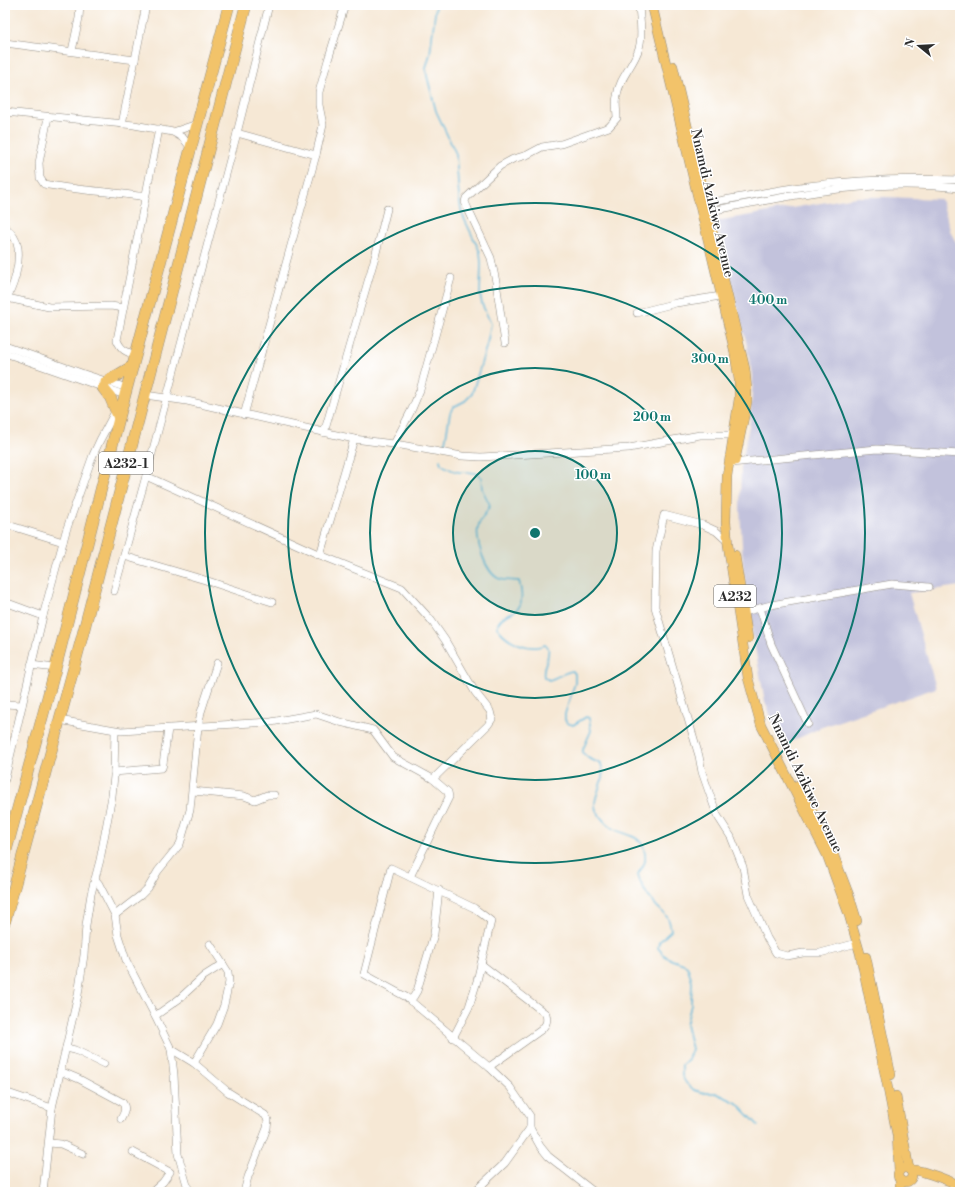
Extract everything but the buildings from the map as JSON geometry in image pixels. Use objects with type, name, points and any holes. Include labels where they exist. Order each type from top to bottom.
[{"type":"highway","name":"A232-1","points":[[5,855],[55,668],[118,414],[126,392],[229,5]]},
{"type":"highway","name":"A232-1","points":[[5,921],[145,395],[166,308],[246,5]]},
{"type":"highway","points":[[118,414],[104,385],[134,361]]},
{"type":"main road","name":"Nnamdi Azikiwe Avenue","points":[[652,5],[734,349],[739,380],[739,399],[726,508],[727,541],[747,672],[757,714],[768,741],[827,855],[849,915],[857,943],[897,1135],[900,1175]]},
{"type":"main road","name":"Nnamdi Azikiwe Avenue","points":[[658,5],[709,213],[742,355],[746,382],[747,402],[745,416],[732,463],[732,528],[754,679],[762,712],[778,748],[829,843],[847,888],[872,979],[910,1169]]},
{"type":"main road","points":[[934,1176],[920,1177],[904,1182],[900,1175],[903,1168],[918,1170],[960,1185]]},
{"type":"main road","name":"A232","points":[[908,1192],[912,1176],[910,1169]]},
{"type":"main road","name":"A232","points":[[900,1175],[900,1192]]},
{"type":"street","points":[[72,51],[79,18],[80,5]]},
{"type":"street","points":[[122,124],[146,5]]},
{"type":"street","points":[[114,591],[237,133],[269,5]]},
{"type":"street","points":[[244,415],[316,154],[323,125],[319,105],[319,92],[345,5]]},
{"type":"street","points":[[505,343],[491,258],[465,202],[466,198],[500,166],[513,159],[527,155],[542,147],[561,144],[609,128],[617,118],[616,97],[620,85],[640,48],[640,5]]},
{"type":"street","points":[[5,42],[135,60]]},
{"type":"street","points":[[5,112],[159,129],[173,132],[183,138],[191,148]]},
{"type":"street","points":[[48,117],[39,163],[40,178],[44,184],[82,190],[119,192],[145,197]]},
{"type":"street","points":[[173,132],[197,124]]},
{"type":"street","points":[[134,361],[120,347],[117,340],[159,129]]},
{"type":"street","points":[[237,133],[316,154]]},
{"type":"street","points":[[706,203],[808,186],[857,181],[899,179],[960,180]]},
{"type":"street","points":[[709,213],[715,210],[761,202],[861,187],[893,185],[960,188]]},
{"type":"street","points":[[324,433],[375,257],[387,209]]},
{"type":"street","points":[[5,227],[13,236],[18,248],[17,266],[6,299],[49,307],[111,306],[123,308]]},
{"type":"street","points":[[394,444],[412,410],[420,390],[451,278]]},
{"type":"street","points":[[637,313],[676,303],[721,296]]},
{"type":"street","points":[[5,346],[104,385]]},
{"type":"street","points":[[5,353],[126,392]]},
{"type":"street","points":[[145,395],[187,401],[354,439],[394,444],[462,456],[481,457],[629,448],[700,435],[734,435]]},
{"type":"street","points":[[5,779],[31,665],[63,542],[93,455],[100,440],[118,414]]},
{"type":"street","points":[[320,555],[354,439]]},
{"type":"street","points":[[732,463],[876,449],[960,454]]},
{"type":"street","points":[[146,476],[320,555],[402,588],[431,620],[445,640],[475,692],[490,711],[492,719],[488,725],[433,779]]},
{"type":"street","points":[[727,541],[716,531],[703,525],[664,515],[656,551],[655,607],[705,779],[717,815],[731,837],[743,867],[748,895],[766,938],[776,953],[787,956],[803,953],[820,953],[857,943]]},
{"type":"street","points":[[5,524],[63,542]]},
{"type":"street","points":[[124,556],[272,602]]},
{"type":"street","points":[[744,612],[892,584],[929,587]]},
{"type":"street","points":[[5,602],[43,616]]},
{"type":"street","points":[[760,608],[771,644],[808,724]]},
{"type":"street","points":[[115,915],[148,888],[158,871],[180,844],[190,810],[193,791],[198,727],[217,663]]},
{"type":"street","points":[[31,665],[55,668]]},
{"type":"street","points":[[6,705],[22,704]]},
{"type":"street","points":[[59,720],[115,731],[271,722],[316,714],[340,722],[373,730],[393,757],[433,779],[448,792],[449,797],[410,877]]},
{"type":"street","points":[[114,772],[162,768],[164,764],[168,729]]},
{"type":"street","points":[[43,1192],[52,1108],[81,980],[88,912],[100,860],[112,796],[115,731]]},
{"type":"street","points":[[193,791],[244,796],[255,800],[267,795],[274,795]]},
{"type":"street","points":[[453,1038],[469,1007],[491,921],[474,908],[391,868],[377,928],[364,970],[366,975],[410,1001],[453,1038],[489,1067],[510,1087],[524,1105],[530,1116],[530,1128],[540,1146],[548,1156],[594,1192]]},
{"type":"street","points":[[95,879],[115,915],[118,935],[126,960],[171,1049],[178,1154],[189,1192]]},
{"type":"street","points":[[410,1001],[417,991],[434,934],[439,890]]},
{"type":"street","points":[[194,1064],[217,1024],[224,1005],[229,982],[228,972],[224,964],[210,944]]},
{"type":"street","points":[[155,1016],[179,999],[204,976],[224,964]]},
{"type":"street","points":[[481,964],[546,1014],[548,1020],[546,1025],[541,1030],[489,1067]]},
{"type":"street","points":[[66,1048],[79,1052],[104,1064]]},
{"type":"street","points":[[171,1049],[194,1064],[219,1086],[265,1115],[268,1120],[267,1128],[248,1177],[244,1192]]},
{"type":"street","points":[[60,1071],[79,1079],[122,1102],[125,1105],[125,1109],[121,1119]]},
{"type":"street","points":[[5,1092],[52,1108]]},
{"type":"street","points":[[474,1192],[505,1163],[530,1128]]},
{"type":"street","points":[[49,1143],[55,1142],[83,1154]]},
{"type":"street","points":[[133,1152],[170,1172],[163,1182],[152,1192]]},
{"type":"shaded area","points":[[856,197],[941,199],[951,233],[960,250],[960,586],[909,593],[936,688],[822,727],[784,745],[765,702],[750,621],[743,564],[740,508],[741,467],[750,421],[753,380],[746,341],[716,221]]},
{"type":"waterway","points":[[436,5],[430,54],[426,68],[427,76],[436,111],[456,154],[459,198],[462,214],[480,252],[480,294],[482,304],[491,324],[487,344],[472,394],[465,401],[453,407],[450,413],[445,443]]},
{"type":"waterway","points":[[440,460],[441,464],[447,468],[459,472],[473,473],[481,477],[482,489],[490,505],[480,522],[478,530],[479,546],[482,555],[490,571],[495,576],[502,580],[519,581],[521,594],[521,603],[518,608],[514,612],[504,617],[497,627],[504,635],[518,644],[528,647],[545,645],[548,647],[549,651],[543,673],[544,677],[549,680],[570,671],[573,671],[575,674],[575,683],[565,714],[565,720],[567,723],[573,725],[586,717],[589,718],[591,731],[583,749],[583,753],[588,758],[601,764],[603,770],[595,801],[595,807],[597,812],[608,825],[639,840],[644,849],[645,860],[644,865],[638,874],[639,878],[648,896],[669,920],[671,931],[659,942],[658,948],[665,956],[684,964],[688,968],[692,982],[691,1005],[686,1025],[692,1049],[688,1059],[682,1065],[682,1076],[686,1083],[694,1090],[705,1093],[716,1093],[737,1103],[758,1125]]}]
